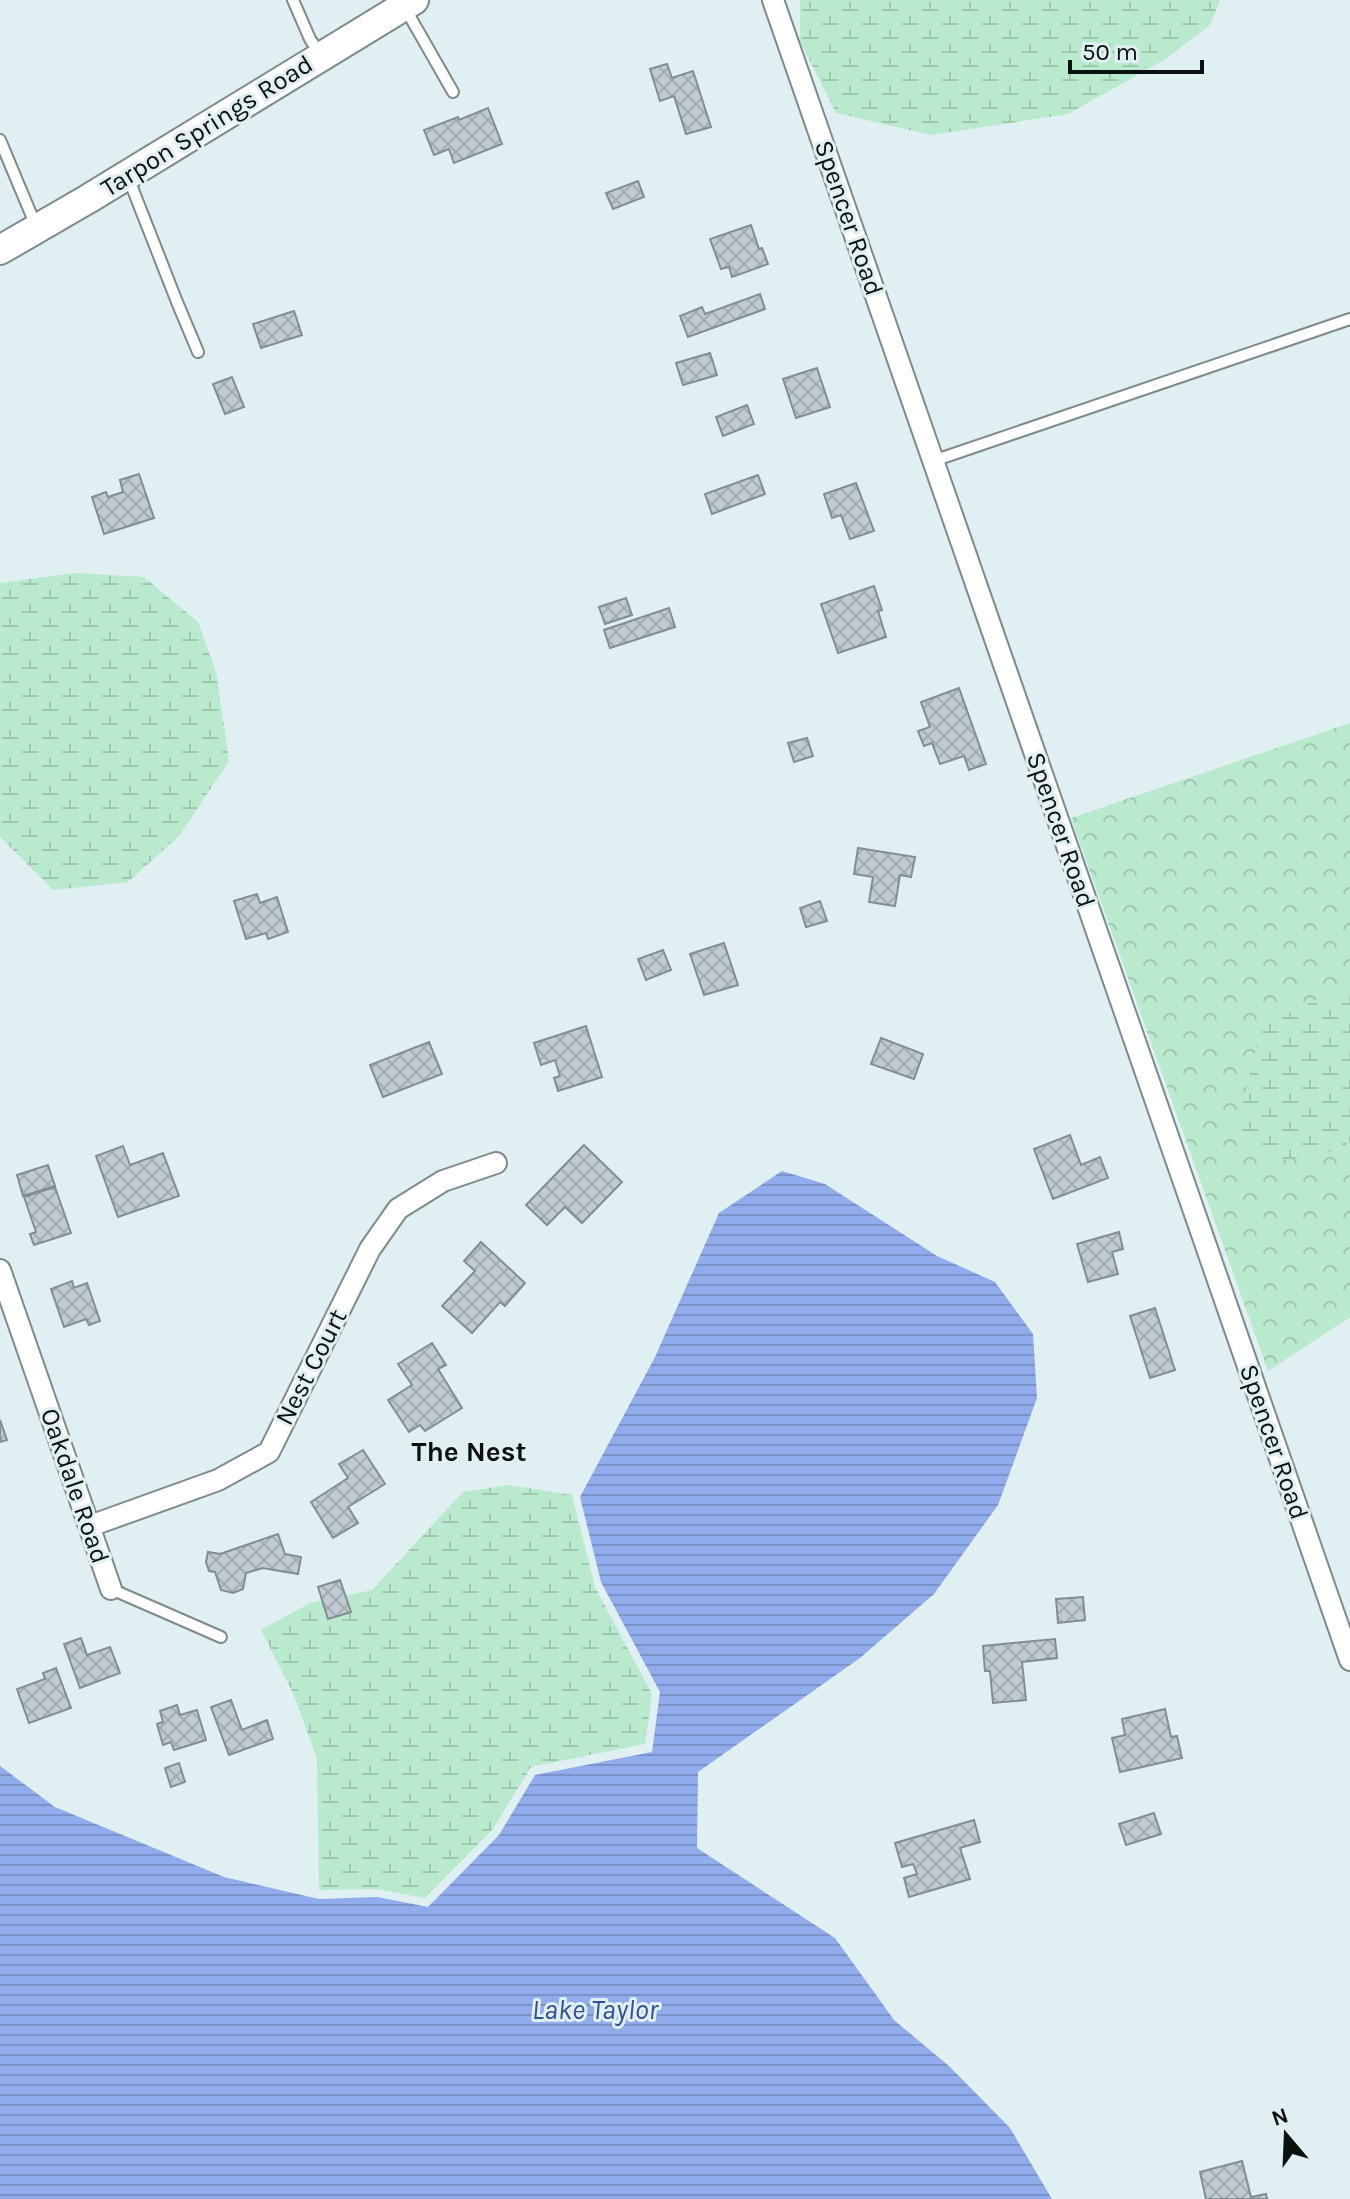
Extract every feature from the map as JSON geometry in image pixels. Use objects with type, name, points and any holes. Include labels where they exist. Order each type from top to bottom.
[{"type":"main road","name":"Tarpon Springs Road","points":[[0,250],[409,3]]},
{"type":"street","name":"Spencer Road","points":[[773,0],[1350,1660]]},
{"type":"street","name":"Nest Court","points":[[90,1526],[218,1480],[269,1452],[370,1249],[398,1209],[443,1181],[496,1163]]},
{"type":"street","name":"Oakdale Road","points":[[0,1270],[111,1589]]},
{"type":"lane","points":[[293,0],[321,56]]},
{"type":"lane","points":[[409,3],[453,92]]},
{"type":"lane","points":[[0,140],[37,227]]},
{"type":"lane","points":[[128,175],[198,352]]},
{"type":"lane","points":[[933,461],[1350,319]]},
{"type":"lane","name":"Oakdale Road","points":[[111,1589],[221,1637]]},
{"type":"green space","points":[[800,0],[1220,0],[1210,25],[1164,60],[1068,114],[931,135],[836,113],[800,41]]},
{"type":"green space","points":[[75,573],[144,577],[198,622],[216,672],[229,761],[179,836],[128,882],[53,890],[0,837],[0,583]]},
{"type":"green space","points":[[1350,723],[1350,995],[1326,995],[1334,1151],[1350,1142],[1350,1317],[1268,1371],[1071,818]]},
{"type":"green space","points":[[1326,995],[1350,995],[1350,1142],[1334,1151],[1280,1161],[1234,1140],[1261,1027]]},
{"type":"green space","points":[[508,1485],[572,1495],[595,1587],[652,1694],[645,1744],[531,1767],[493,1829],[425,1898],[376,1889],[319,1890],[317,1759],[293,1693],[261,1630],[310,1603],[372,1590],[463,1492]]},
{"type":"water","name":"Lake Taylor","points":[[782,1171],[825,1184],[937,1256],[995,1282],[1033,1334],[1037,1398],[998,1505],[934,1594],[860,1658],[698,1772],[697,1848],[835,1938],[894,2020],[949,2066],[1010,2128],[1052,2199],[0,2199],[0,1766],[55,1807],[224,1877],[319,1899],[377,1897],[428,1907],[499,1835],[535,1775],[652,1752],[660,1692],[601,1582],[580,1497],[655,1357],[719,1213]]},
{"type":"building","points":[[667,64],[672,78],[693,71],[711,127],[686,134],[674,96],[660,101],[650,69]]},
{"type":"building","points":[[488,108],[502,144],[454,163],[449,149],[434,155],[424,130]]},
{"type":"building","points":[[638,181],[644,197],[613,209],[606,193]]},
{"type":"building","points":[[751,225],[768,264],[732,277],[729,267],[721,269],[710,239]]},
{"type":"building","points":[[760,294],[765,309],[688,337],[680,316],[702,307],[705,314]]},
{"type":"building","points":[[294,311],[302,335],[261,348],[253,324]]},
{"type":"building","points":[[710,353],[717,375],[683,385],[676,363]]},
{"type":"building","points":[[817,368],[830,407],[796,418],[783,379]]},
{"type":"building","points":[[232,377],[244,407],[225,414],[213,384]]},
{"type":"building","points":[[747,405],[754,424],[723,436],[716,417]]},
{"type":"building","points":[[139,474],[154,518],[104,534],[92,497],[106,492],[108,497],[123,492],[120,480]]},
{"type":"building","points":[[758,475],[765,494],[712,514],[705,494]]},
{"type":"building","points":[[856,483],[874,531],[850,539],[841,515],[832,518],[824,494]]},
{"type":"building","points":[[874,586],[886,637],[838,653],[821,604]]},
{"type":"building","points":[[626,598],[632,615],[605,624],[599,607]]},
{"type":"building","points":[[669,608],[675,627],[610,648],[604,630]]},
{"type":"building","points":[[959,688],[986,764],[969,770],[964,756],[940,764],[932,743],[924,746],[918,731],[930,727],[921,702]]},
{"type":"building","points":[[807,738],[813,756],[794,762],[788,743]]},
{"type":"building","points":[[858,848],[915,857],[911,877],[900,875],[895,906],[869,902],[873,877],[854,874]]},
{"type":"building","points":[[257,894],[260,903],[277,897],[288,932],[268,939],[266,933],[246,939],[234,901]]},
{"type":"building","points":[[820,901],[827,921],[806,927],[800,908]]},
{"type":"building","points":[[724,943],[738,985],[704,995],[690,954]]},
{"type":"building","points":[[663,950],[671,970],[646,980],[638,959]]},
{"type":"building","points":[[586,1026],[602,1077],[558,1091],[554,1078],[560,1076],[555,1060],[541,1065],[534,1043]]},
{"type":"building","points":[[881,1038],[923,1054],[914,1079],[871,1064]]},
{"type":"building","points":[[429,1042],[442,1074],[383,1097],[370,1065]]},
{"type":"building","points":[[1070,1135],[1081,1165],[1100,1157],[1108,1178],[1053,1199],[1034,1149]]},
{"type":"building","points":[[584,1145],[622,1182],[582,1223],[565,1207],[547,1225],[526,1205]]},
{"type":"building","points":[[123,1146],[130,1165],[163,1153],[179,1196],[118,1217],[96,1156]]},
{"type":"building","points":[[48,1165],[55,1186],[23,1196],[17,1175]]},
{"type":"building","points":[[55,1187],[71,1233],[34,1245],[30,1234],[36,1232],[24,1197]]},
{"type":"building","points":[[1119,1232],[1123,1249],[1112,1252],[1118,1274],[1088,1282],[1077,1244]]},
{"type":"building","points":[[481,1242],[525,1283],[505,1306],[500,1302],[472,1333],[442,1306],[475,1271],[464,1261]]},
{"type":"building","points":[[72,1281],[74,1288],[87,1283],[100,1321],[89,1325],[86,1319],[64,1327],[51,1289]]},
{"type":"building","points":[[1155,1308],[1175,1370],[1150,1378],[1130,1316]]},
{"type":"building","points":[[432,1343],[446,1365],[438,1369],[462,1408],[425,1431],[420,1425],[409,1432],[388,1400],[412,1385],[398,1364]]},
{"type":"building","points":[[0,1420],[7,1440],[0,1442]]},
{"type":"building","points":[[363,1450],[385,1484],[348,1507],[358,1523],[333,1538],[311,1502],[348,1478],[339,1464]]},
{"type":"building","points":[[278,1534],[285,1554],[301,1557],[298,1574],[263,1568],[246,1573],[243,1589],[233,1593],[221,1590],[215,1572],[209,1571],[206,1562],[208,1552],[220,1554]]},
{"type":"building","points":[[340,1580],[351,1612],[328,1619],[318,1587]]},
{"type":"building","points":[[1083,1597],[1085,1620],[1058,1623],[1056,1599]]},
{"type":"building","points":[[81,1638],[87,1655],[110,1647],[120,1673],[80,1688],[64,1644]]},
{"type":"building","points":[[1055,1639],[1057,1658],[1022,1662],[1026,1700],[993,1703],[990,1671],[985,1671],[983,1646]]},
{"type":"building","points":[[56,1668],[71,1708],[29,1723],[17,1689],[45,1679],[43,1673]]},
{"type":"building","points":[[231,1700],[242,1730],[267,1720],[273,1739],[229,1755],[211,1707]]},
{"type":"building","points":[[177,1705],[180,1715],[197,1710],[206,1740],[174,1750],[171,1742],[163,1745],[157,1724],[163,1722],[160,1711]]},
{"type":"building","points":[[1165,1709],[1171,1737],[1177,1736],[1182,1758],[1120,1772],[1112,1738],[1125,1735],[1122,1719]]},
{"type":"building","points":[[179,1763],[185,1782],[171,1787],[165,1768]]},
{"type":"building","points":[[1154,1813],[1161,1834],[1126,1845],[1119,1824]]},
{"type":"building","points":[[974,1820],[980,1842],[960,1848],[970,1879],[909,1897],[904,1878],[917,1874],[913,1864],[902,1867],[895,1843]]},
{"type":"building","points":[[1242,2161],[1251,2197],[1266,2194],[1267,2199],[1206,2199],[1200,2172]]},
{"type":"district","name":"The Nest","points":[[469,1451]]}]
